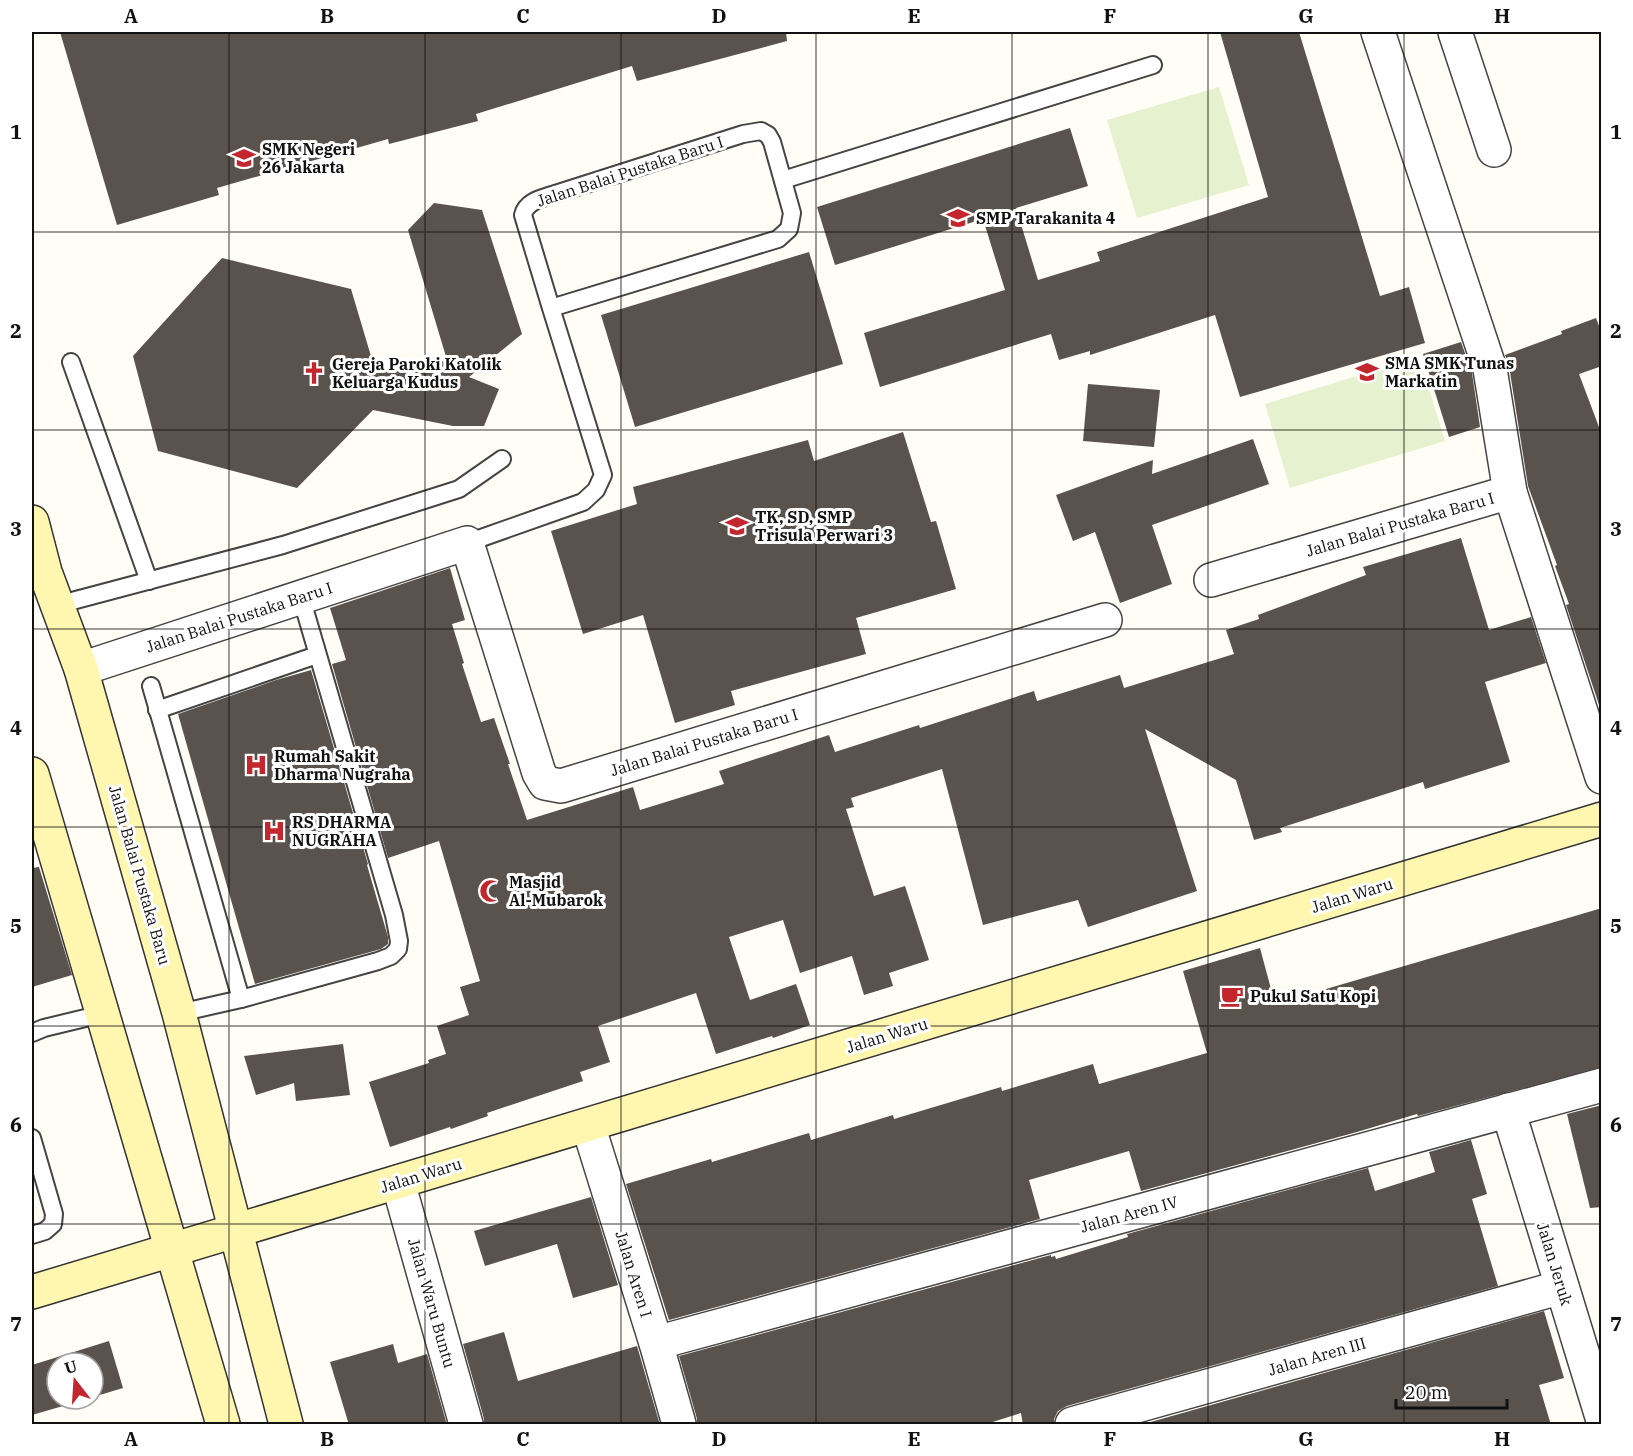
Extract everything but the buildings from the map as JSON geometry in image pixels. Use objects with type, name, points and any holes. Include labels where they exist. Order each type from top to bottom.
[{"type":"street","points":[[1378,32],[1490,369],[1510,492]]},
{"type":"street","points":[[1455,32],[1494,150]]},
{"type":"street","name":"Jalan Balai Pustaka Baru I","points":[[1212,580],[1510,492],[1602,777]]},
{"type":"street","name":"Jalan Balai Pustaka Baru","points":[[32,522],[38,574],[57,605],[81,669],[179,1013],[286,1425]]},
{"type":"street","name":"Jalan Balai Pustaka Baru I","points":[[81,669],[466,543],[539,773],[545,783],[561,786],[1105,620]]},
{"type":"street","points":[[32,774],[223,1425]]},
{"type":"street","name":"Jalan Waru","points":[[32,1292],[1602,819]]},
{"type":"street","name":"Jalan Aren IV","points":[[656,1343],[1602,1085]]},
{"type":"street","name":"Jalan Jeruk","points":[[1508,1110],[1602,1417]]},
{"type":"street","name":"Jalan Aren I","points":[[588,1125],[679,1425]]},
{"type":"street","name":"Jalan Waru Buntu","points":[[398,1182],[466,1425]]},
{"type":"street","name":"Jalan Aren III","points":[[1072,1425],[1562,1287]]},
{"type":"lane","points":[[550,308],[778,239],[789,229],[792,213],[783,180],[1153,65]]},
{"type":"lane","name":"Jalan Balai Pustaka Baru I","points":[[466,543],[583,502],[596,490],[603,475],[523,214],[527,206],[555,194],[743,134],[761,131],[768,135],[772,142],[783,180]]},
{"type":"lane","points":[[71,362],[149,581]]},
{"type":"lane","points":[[57,605],[284,545],[459,489],[502,459]]},
{"type":"lane","points":[[179,1013],[241,999],[378,961],[391,956],[398,949],[399,941],[394,915],[301,597]]},
{"type":"lane","points":[[157,710],[317,656]]},
{"type":"lane","points":[[151,686],[241,999]]},
{"type":"lane","points":[[32,1033],[102,1014]]},
{"type":"lane","points":[[32,1138],[54,1214],[53,1224],[45,1231],[32,1235]]},
{"type":"green space","points":[[1219,87],[1249,185],[1137,218],[1107,120]]},
{"type":"green space","points":[[1419,357],[1445,441],[1290,488],[1265,404]]},
{"type":"place","name":"SMK Negeri 26 Jakarta","points":[[244,158]]},
{"type":"place","name":"SMP Tarakanita 4","points":[[958,218]]},
{"type":"place","name":"SMA SMK Tunas Markatin","points":[[1367,372]]},
{"type":"place","name":"Gereja Paroki Katolik Keluarga Kudus","points":[[314,373]]},
{"type":"place","name":"TK, SD, SMP Trisula Perwari 3","points":[[737,526]]},
{"type":"place","name":"Rumah Sakit Dharma Nugraha","points":[[256,765]]},
{"type":"place","name":"RS DHARMA NUGRAHA","points":[[274,831]]},
{"type":"place","name":"Masjid Al-Mubarok","points":[[491,891]]},
{"type":"place","name":"Pukul Satu Kopi","points":[[1232,996]]}]
